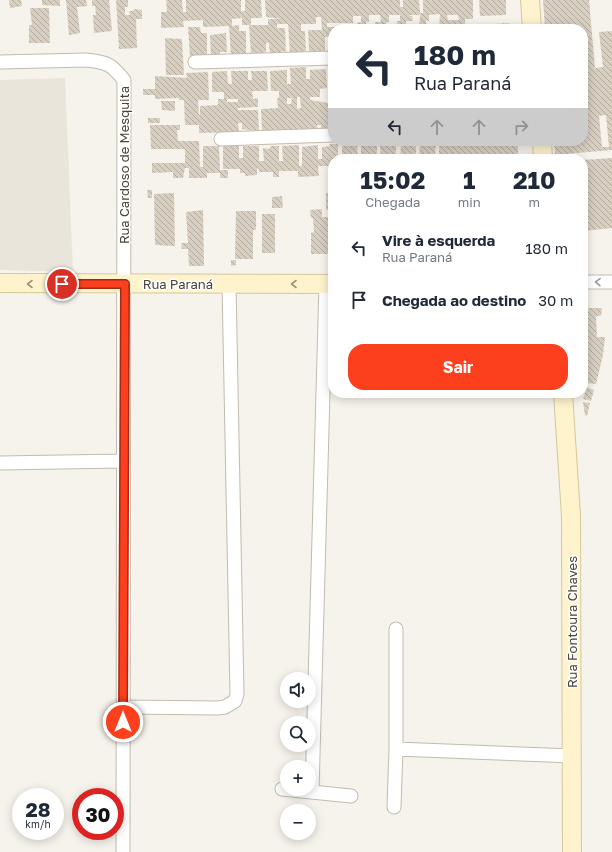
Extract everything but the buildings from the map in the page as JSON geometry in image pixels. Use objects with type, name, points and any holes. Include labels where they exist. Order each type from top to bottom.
[{"type":"street","points":[[530,0],[532,24]]},
{"type":"street","points":[[195,62],[328,58]]},
{"type":"street","name":"Rua Cardoso de Mesquita","points":[[0,62],[86,60],[100,62],[113,67],[124,80],[125,284],[123,461],[123,852]]},
{"type":"street","points":[[221,139],[328,136]]},
{"type":"street","points":[[588,282],[612,282]]},
{"type":"street","name":"Rua Paraná","points":[[0,283],[328,284]]},
{"type":"street","points":[[123,708],[218,708],[225,707],[235,701],[237,694],[229,284]]},
{"type":"street","points":[[313,760],[328,340]]},
{"type":"street","name":"Rua Fontoura Chaves","points":[[563,398],[571,516],[573,756],[572,852]]},
{"type":"street","points":[[0,463],[123,461]]},
{"type":"street","points":[[394,807],[396,749],[396,629]]},
{"type":"street","points":[[396,749],[573,756]]},
{"type":"street","points":[[316,792],[351,796]]},
{"type":"shaded area","points":[[65,78],[73,272],[0,270],[0,80]]},
{"type":"route","points":[[62,284],[125,284],[123,722]]}]
